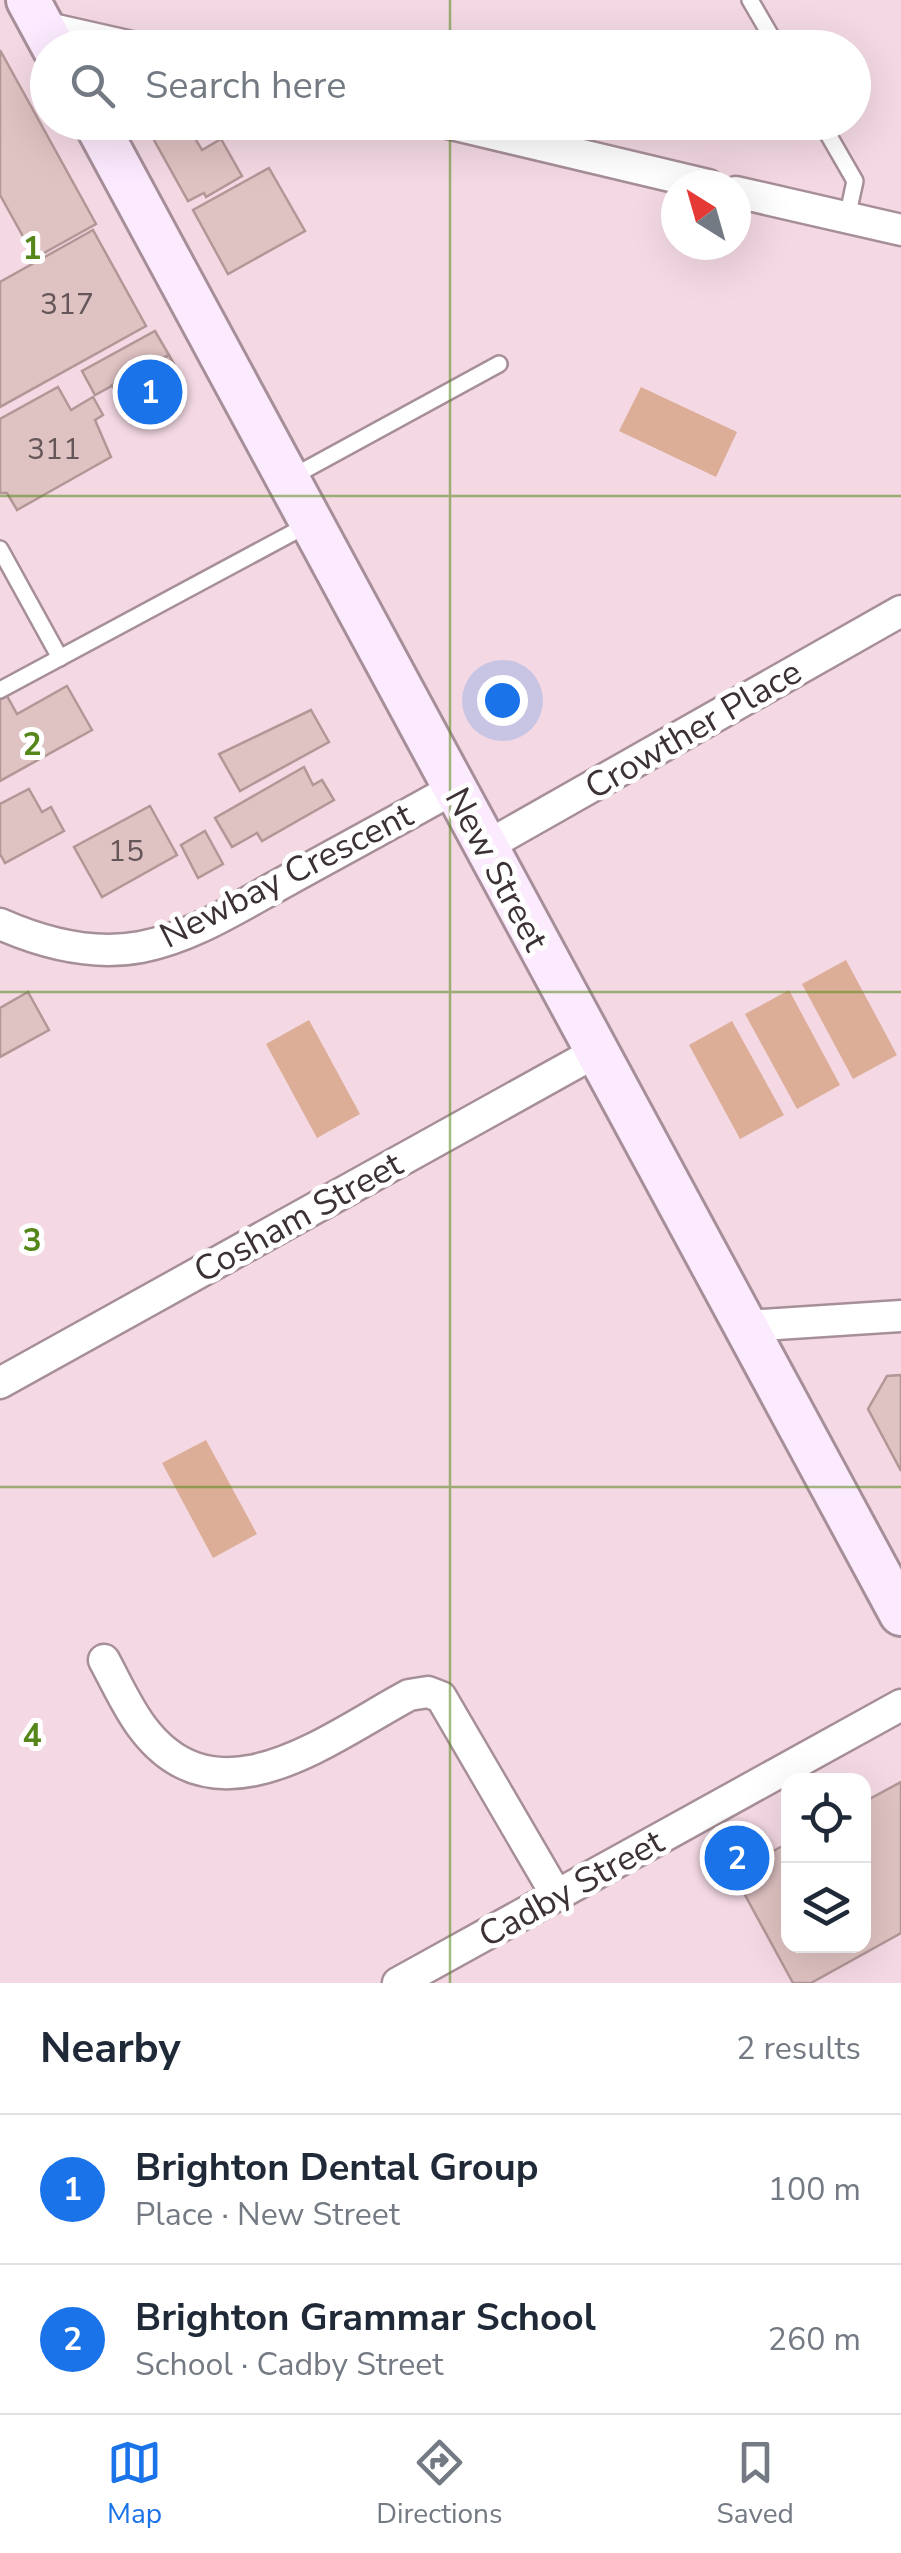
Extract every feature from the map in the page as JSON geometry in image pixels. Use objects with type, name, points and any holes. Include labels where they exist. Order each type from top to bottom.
[{"type":"main road","name":"New Street","points":[[104,140],[901,1614]]},
{"type":"street","points":[[519,140],[661,174]]},
{"type":"street","points":[[751,195],[901,230]]},
{"type":"street","name":"Crowther Place","points":[[485,847],[901,611]]},
{"type":"street","name":"Newbay Crescent","points":[[0,924],[29,937],[88,950],[140,947],[192,930],[237,908],[454,789]]},
{"type":"street","name":"Cosham Street","points":[[0,1383],[596,1052]]},
{"type":"street","points":[[746,1326],[901,1316]]},
{"type":"street","points":[[104,1660],[142,1726],[157,1743],[186,1764],[236,1776],[283,1763],[418,1692],[441,1697],[448,1703],[557,1896]]},
{"type":"street","name":"Cadby Street","points":[[398,1983],[901,1704]]},
{"type":"lane","points":[[750,0],[768,30]]},
{"type":"lane","points":[[831,140],[855,181],[848,218]]},
{"type":"lane","points":[[288,479],[499,364]]},
{"type":"lane","points":[[0,690],[311,522]]},
{"type":"lane","points":[[0,549],[60,658]]},
{"type":"shaded area","points":[[641,387],[737,432],[716,477],[619,431]]},
{"type":"shaded area","points":[[846,960],[897,1055],[853,1079],[802,984]]},
{"type":"shaded area","points":[[789,990],[840,1085],[797,1109],[745,1014]]},
{"type":"shaded area","points":[[309,1020],[360,1114],[317,1138],[266,1044]]},
{"type":"shaded area","points":[[732,1021],[784,1115],[740,1139],[689,1045]]},
{"type":"shaded area","points":[[206,1440],[257,1534],[213,1558],[162,1463]]},
{"type":"building","points":[[0,50],[30,104],[30,140],[50,140],[96,224],[35,258],[0,195]]},
{"type":"building","points":[[154,140],[196,140],[202,150],[222,140],[242,176],[206,197],[204,193],[188,201]]},
{"type":"building","points":[[269,168],[305,231],[228,274],[193,210]]},
{"type":"building","points":[[93,230],[146,326],[0,407],[0,282]]},
{"type":"building","points":[[155,331],[169,355],[95,395],[82,371]]},
{"type":"building","points":[[169,355],[184,382],[184,398],[135,424],[112,385]]},
{"type":"building","points":[[58,387],[71,410],[93,397],[103,415],[95,420],[111,457],[17,510],[7,493],[0,493],[0,419]]},
{"type":"building","points":[[67,686],[92,730],[0,781],[0,700],[7,696],[17,714]]},
{"type":"building","points":[[311,710],[329,742],[240,791],[219,754]]},
{"type":"building","points":[[304,767],[313,785],[322,780],[334,800],[262,841],[257,833],[232,847],[215,818]]},
{"type":"building","points":[[29,789],[42,812],[51,807],[64,831],[5,863],[0,854],[0,804]]},
{"type":"building","points":[[150,806],[177,855],[102,897],[74,847]]},
{"type":"building","points":[[205,831],[223,864],[198,878],[181,845]]},
{"type":"building","points":[[28,992],[49,1030],[0,1057],[0,1008]]},
{"type":"building","points":[[901,1375],[901,1471],[868,1409],[887,1376]]},
{"type":"building","points":[[901,1782],[901,1933],[871,1950],[871,1863],[871,1798]]},
{"type":"building","points":[[781,1847],[781,1953],[865,1953],[811,1983],[793,1983],[733,1873]]},
{"type":"place","name":"Brighton Dental Group","points":[[150,392]]},
{"type":"place","name":"Brighton Grammar School","points":[[737,1858]]}]
